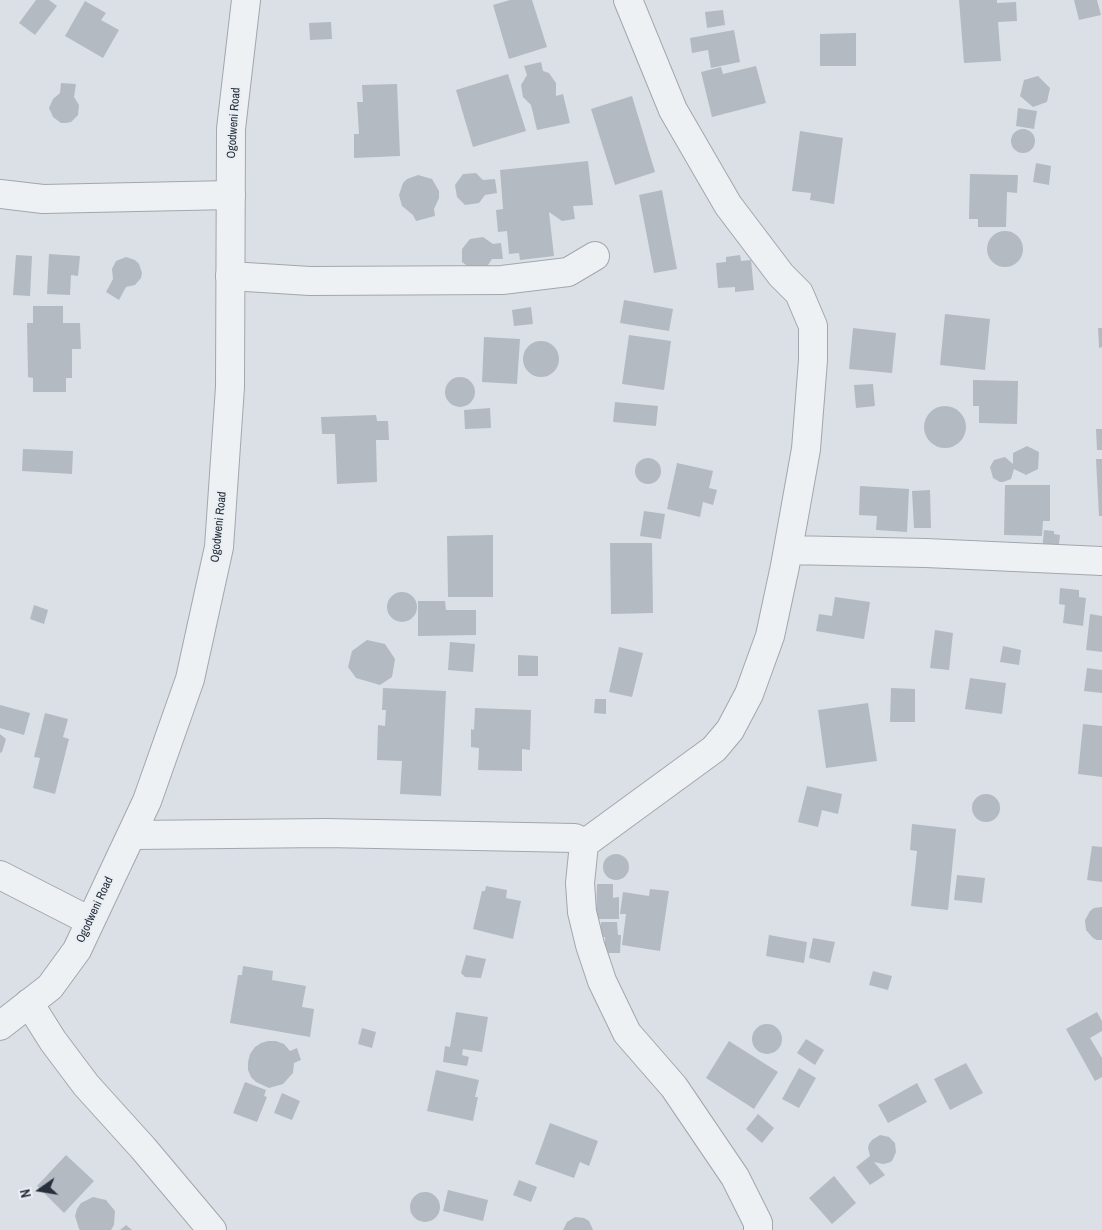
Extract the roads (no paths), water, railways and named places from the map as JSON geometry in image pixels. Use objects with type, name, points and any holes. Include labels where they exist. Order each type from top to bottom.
[{"type":"street","name":"Ogodweni Road","points":[[0,1026],[50,987],[77,950],[147,801],[190,679],[219,547],[230,387],[230,129],[246,0]]},
{"type":"street","points":[[628,0],[673,110],[728,205],[781,275],[799,293],[813,326],[813,360],[806,449],[770,636],[749,694],[730,730],[714,748],[584,844],[580,883],[582,912],[590,946],[602,981],[627,1033],[674,1087],[735,1177],[758,1223],[758,1230]]},
{"type":"street","points":[[0,194],[43,200],[231,195]]},
{"type":"street","points":[[230,276],[310,281],[502,280],[568,272],[595,256]]},
{"type":"street","points":[[788,550],[926,553],[1102,562]]},
{"type":"street","points":[[132,835],[326,833],[575,838],[584,844]]},
{"type":"street","points":[[0,875],[90,921]]},
{"type":"street","points":[[29,1003],[53,1041],[86,1086],[143,1148],[212,1230]]}]
